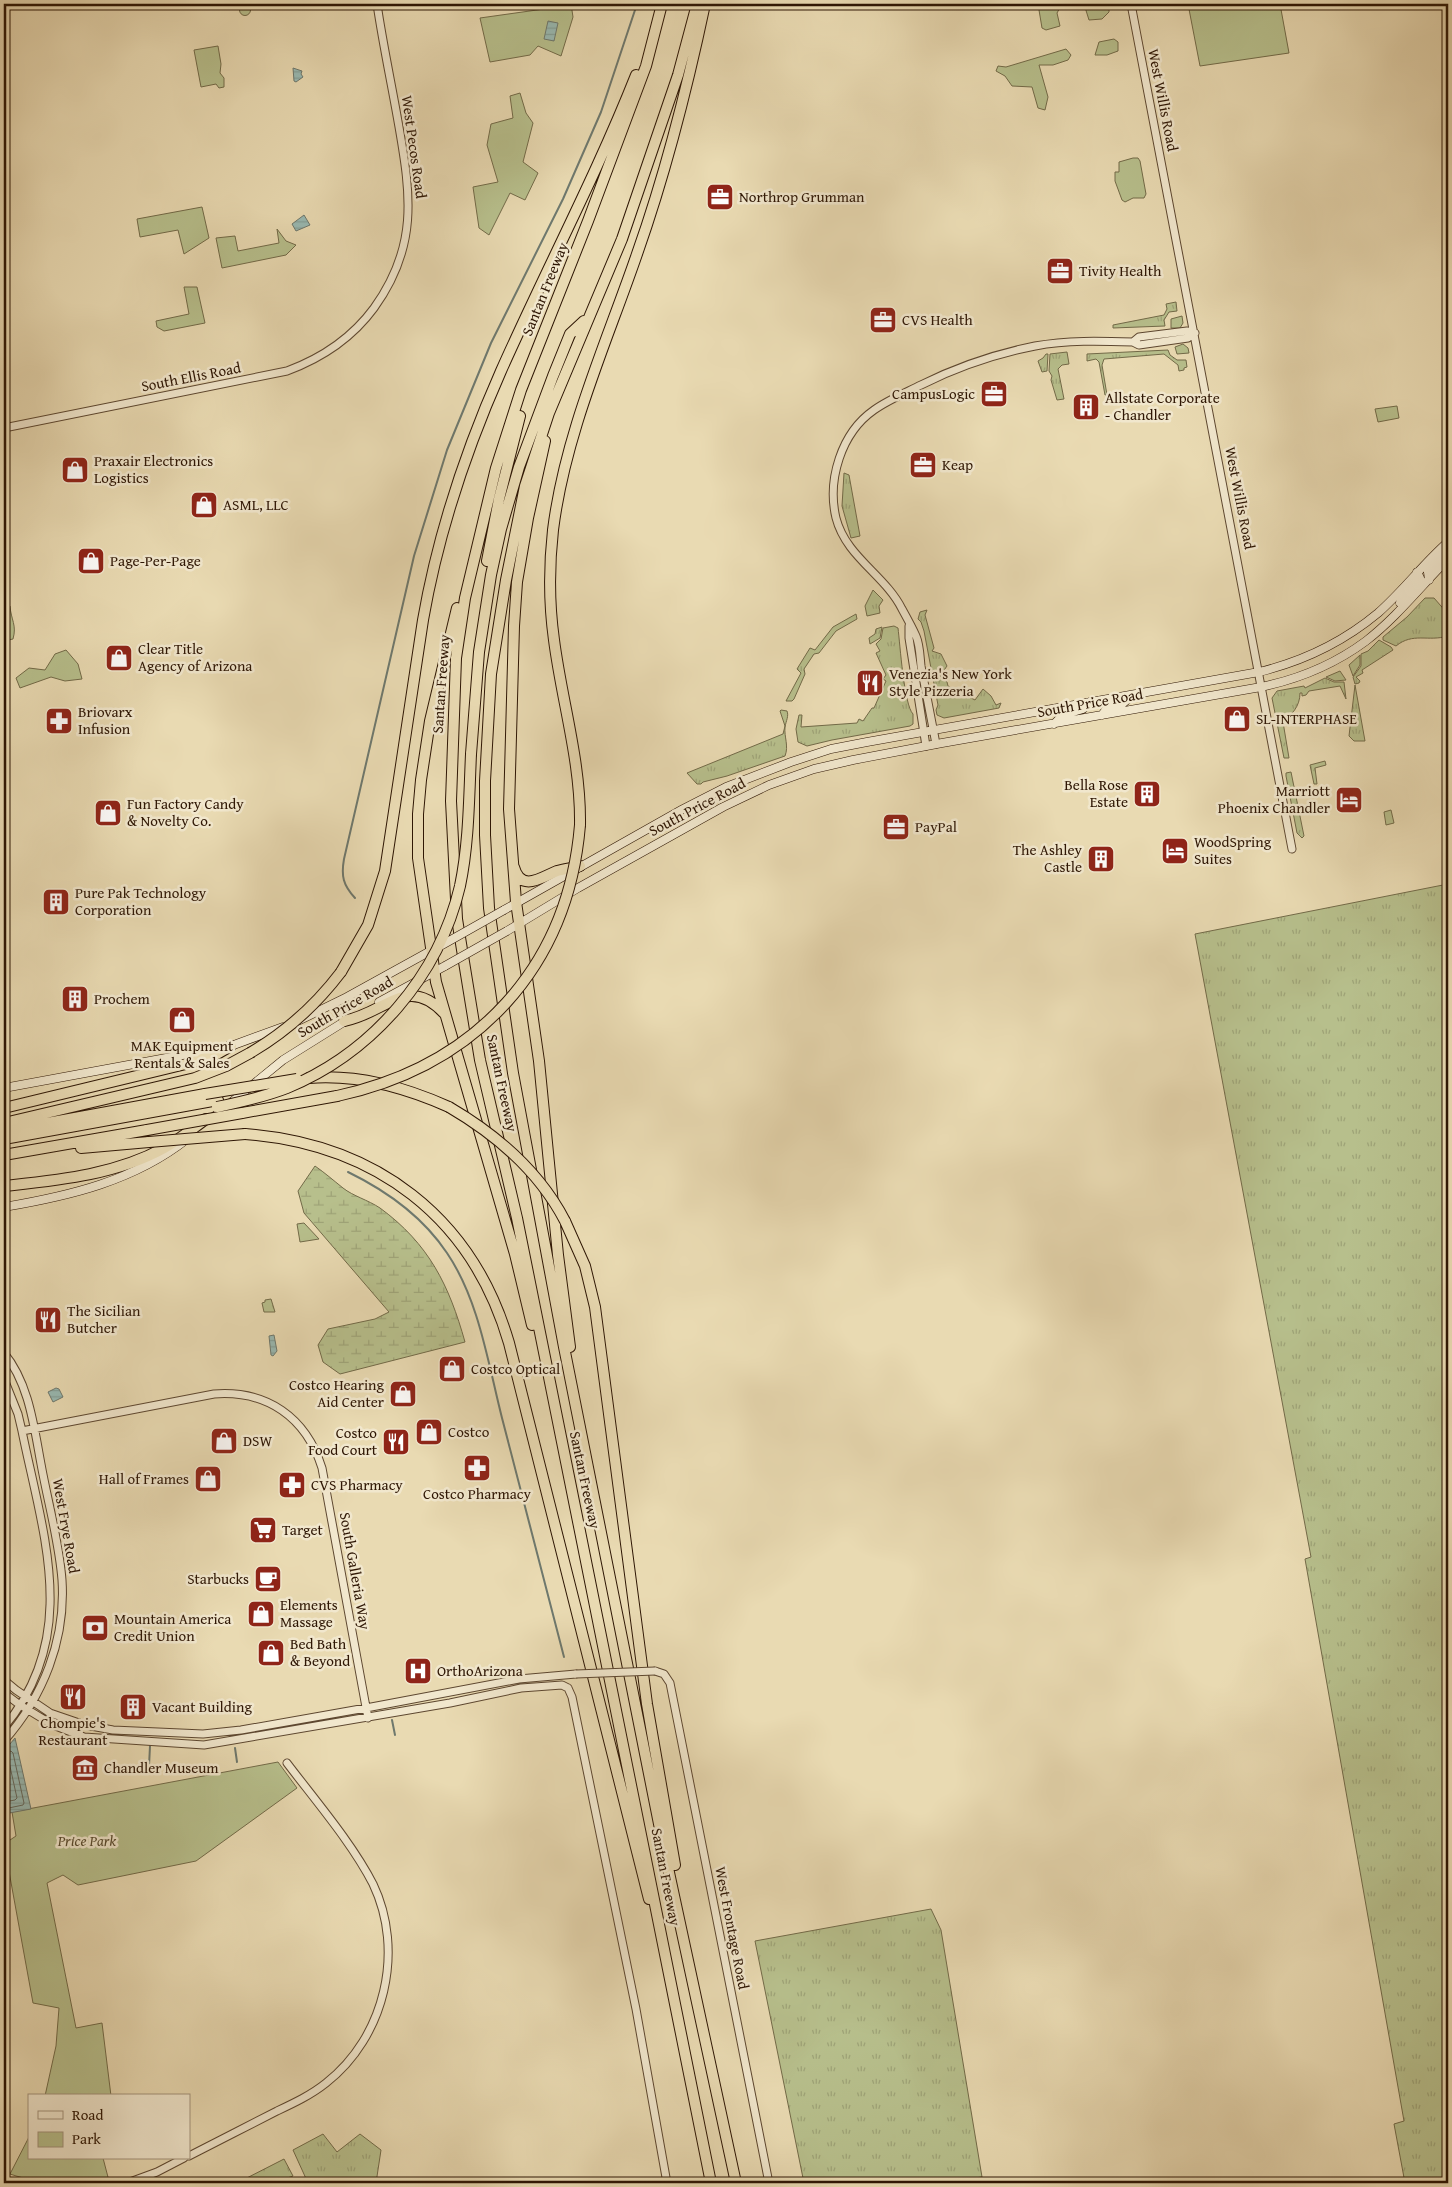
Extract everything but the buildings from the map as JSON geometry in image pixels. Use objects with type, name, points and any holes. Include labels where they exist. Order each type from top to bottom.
[{"type":"highway","name":"Santan Freeway","points":[[662,4],[646,66],[521,390],[496,468],[465,598],[456,658],[451,801],[456,910],[464,973],[480,1060],[517,1218],[711,2183]]},
{"type":"highway","points":[[4,1123],[195,1078],[226,1066],[250,1053],[292,1025],[317,1002],[341,972],[368,925],[385,871],[413,676],[427,598],[457,487],[501,370],[619,116],[662,4]]},
{"type":"highway","name":"Santan Freeway","points":[[697,4],[678,74],[622,239],[588,316],[549,414],[525,486],[514,536],[491,674],[485,781],[489,908],[513,1073],[579,1418],[685,1950],[706,2038],[736,2183]]},
{"type":"highway","points":[[8,1154],[337,1096],[380,1085],[411,1073],[441,1057],[481,1028],[508,1000],[537,961],[559,918],[576,860],[580,825],[578,770],[558,661],[552,616],[551,558],[560,482],[582,410],[638,252],[670,152],[705,4]]},
{"type":"highway","points":[[4,1146],[218,1103],[270,1088],[304,1074],[333,1057],[376,1023],[413,978],[435,940],[454,886],[460,847],[480,639],[491,575],[506,509],[527,442],[570,334],[588,316]]},
{"type":"highway","points":[[468,754],[472,651],[480,600],[499,499],[535,355]]},
{"type":"highway","points":[[549,414],[542,460],[528,518],[517,582],[509,770],[512,861],[516,902],[539,1061],[558,1255],[579,1418]]},
{"type":"highway","points":[[496,468],[481,504],[430,721],[421,780],[417,842],[434,971],[515,1254],[549,1402],[565,1459]]},
{"type":"highway","points":[[512,861],[517,875],[522,879],[533,882],[555,872],[580,866]]},
{"type":"highway","points":[[344,1022],[361,1018],[398,999],[415,995],[433,1002],[446,1016]]},
{"type":"highway","points":[[4,1108],[190,1063],[217,1054],[231,1046]]},
{"type":"highway","points":[[4,1131],[205,1094],[303,1078],[329,1076],[367,1080],[405,1090],[448,1107],[482,1127],[513,1153],[538,1180],[565,1221],[585,1266],[595,1306],[658,1770],[706,2038]]},
{"type":"highway","points":[[4,1186],[80,1176],[139,1160],[175,1142],[237,1097]]},
{"type":"highway","points":[[4,1139],[218,1103]]},
{"type":"highway","points":[[8,1154],[245,1134],[296,1141],[325,1148],[386,1177],[416,1198],[443,1224],[467,1253],[489,1291],[509,1343],[667,1966]]},
{"type":"main road","name":"South Price Road","points":[[4,1088],[231,1046],[277,1030],[316,1013],[442,945],[682,809],[741,780],[831,749],[1259,672],[1309,657],[1345,637],[1379,612],[1448,542]]},
{"type":"main road","points":[[1429,580],[1428,572],[1448,550]]},
{"type":"main road","name":"South Price Road","points":[[4,1207],[63,1196],[96,1187],[132,1172],[181,1144],[283,1060],[344,1022],[507,931],[586,884],[746,796],[792,777],[834,764],[936,744],[1262,687],[1294,678],[1332,663],[1366,640],[1385,625],[1448,559]]},
{"type":"main road","points":[[1385,625],[1394,610],[1420,578],[1418,572]]},
{"type":"main road","points":[[1102,715],[1108,707],[1121,705],[1135,694]]},
{"type":"main road","points":[[1054,724],[1062,715],[1083,709],[1090,702]]},
{"type":"street","name":"West Pecos Road","points":[[368,316],[381,298],[398,263],[407,227],[409,201],[403,148],[377,4]]},
{"type":"street","name":"West Willis Road","points":[[1131,4],[1292,849]]},
{"type":"street","name":"South Ellis Road","points":[[4,428],[280,373],[305,364],[334,347],[368,316]]},
{"type":"street","points":[[936,744],[916,637],[909,626],[903,609],[895,597],[854,554],[842,536],[836,520],[833,491],[837,462],[854,430],[874,410],[889,401],[952,371],[983,359],[1035,346],[1058,343],[1133,342],[1139,337],[1187,331],[1195,333]]},
{"type":"street","points":[[909,626],[909,638],[926,746]]},
{"type":"street","name":"West Frye Road","points":[[4,1353],[20,1380],[28,1402],[57,1548],[62,1592],[60,1622],[54,1652],[46,1675],[31,1706],[4,1741]]},
{"type":"street","name":"West Frye Road","points":[[4,1379],[18,1414],[22,1431],[48,1558],[51,1596],[50,1619],[45,1648],[36,1674],[22,1701],[4,1728]]},
{"type":"street","name":"South Galleria Way","points":[[22,1431],[175,1400],[220,1394],[246,1395],[283,1411],[293,1419],[312,1443],[325,1480],[368,1718]]},
{"type":"street","name":"West Frontage Road","points":[[576,1674],[655,1671],[662,1673],[668,1679],[769,2183]]},
{"type":"street","points":[[31,1706],[64,1719],[93,1727],[183,1734],[222,1733],[366,1708],[519,1678],[576,1674]]},
{"type":"street","points":[[568,1688],[576,1674]]},
{"type":"street","points":[[4,1680],[22,1701]]},
{"type":"street","points":[[4,1693],[31,1706],[70,1733],[84,1737],[204,1744],[368,1718],[526,1687],[562,1685],[568,1688],[572,1697],[630,1980],[667,2183]]},
{"type":"street","points":[[190,2155],[301,2099],[327,2082],[345,2065],[368,2035],[381,2002],[387,1974],[388,1950],[382,1909],[373,1884],[345,1841],[287,1763]]},
{"type":"street","points":[[127,2183],[157,2172],[180,2160]]},
{"type":"street","points":[[4,2180],[13,2183]]},
{"type":"green space","points":[[245,4],[251,10],[245,16],[239,10]]},
{"type":"green space","points":[[550,4],[571,4],[573,17],[561,56],[538,46],[530,55],[490,62],[480,18],[551,8]]},
{"type":"green space","points":[[1038,4],[1062,4],[1057,13],[1060,26],[1046,30],[1042,28]]},
{"type":"green space","points":[[1084,4],[1109,4],[1109,12],[1102,19],[1089,20]]},
{"type":"green space","points":[[1188,4],[1280,4],[1289,53],[1200,66]]},
{"type":"green space","points":[[1114,39],[1118,42],[1118,51],[1107,55],[1095,55],[1099,42]]},
{"type":"green space","points":[[218,46],[221,64],[220,73],[224,78],[224,87],[219,88],[216,84],[201,87],[194,50]]},
{"type":"green space","points":[[1066,49],[1071,55],[1068,60],[1053,65],[1039,65],[1048,97],[1045,110],[1038,108],[1032,87],[1012,86],[1005,76],[996,71],[998,66],[1006,67]]},
{"type":"green space","points":[[520,93],[526,113],[533,123],[523,162],[538,173],[525,200],[510,193],[489,235],[479,228],[473,187],[498,182],[487,145],[491,124],[513,118],[510,96]]},
{"type":"green space","points":[[1138,158],[1140,161],[1146,194],[1144,198],[1133,198],[1125,202],[1122,200],[1115,181],[1115,172],[1119,172],[1119,162]]},
{"type":"green space","points":[[202,207],[209,238],[184,254],[178,230],[140,237],[137,219]]},
{"type":"green space","points":[[277,229],[286,241],[296,245],[286,255],[222,268],[216,238],[235,236],[238,251],[279,243]]},
{"type":"green space","points":[[184,287],[197,287],[205,323],[164,331],[157,327],[156,321],[189,314]]},
{"type":"green space","points":[[1176,302],[1177,311],[1169,312],[1164,320],[1165,326],[1113,328],[1113,325],[1164,315],[1167,309],[1166,304]]},
{"type":"green space","points":[[1182,316],[1183,323],[1180,328],[1171,328],[1171,319]]},
{"type":"green space","points":[[1183,344],[1188,348],[1189,353],[1177,354],[1175,347]]},
{"type":"green space","points":[[1168,350],[1170,355],[1177,360],[1186,360],[1187,367],[1184,370],[1179,371],[1178,365],[1164,354],[1104,359],[1102,365],[1107,395],[1105,395],[1099,362],[1096,359],[1087,361],[1087,354]]},
{"type":"green space","points":[[1067,352],[1069,364],[1062,365],[1058,369],[1064,399],[1057,400],[1051,380],[1052,376],[1049,371],[1050,354]]},
{"type":"green space","points":[[1048,354],[1047,371],[1042,372],[1038,361]]},
{"type":"green space","points":[[1397,406],[1399,418],[1378,422],[1375,409]]},
{"type":"green space","points":[[844,473],[849,475],[860,536],[851,538],[842,506]]},
{"type":"green space","points":[[873,590],[883,600],[879,606],[880,613],[867,616],[865,606]]},
{"type":"green space","points":[[1425,598],[1434,598],[1448,614],[1448,636],[1408,639],[1396,646],[1383,640],[1383,637],[1407,617]]},
{"type":"green space","points":[[4,606],[10,606],[14,630],[13,639],[4,641]]},
{"type":"green space","points":[[927,610],[925,615],[934,648],[932,651],[941,654],[947,666],[940,676],[947,682],[948,686],[966,698],[969,697],[975,700],[983,689],[991,696],[996,705],[1001,703],[999,708],[944,718],[937,715],[938,705],[924,631],[918,619],[920,612]]},
{"type":"green space","points":[[856,614],[857,619],[836,631],[819,653],[814,654],[804,669],[805,674],[794,699],[786,701],[801,673],[797,669],[810,648],[815,650],[833,627]]},
{"type":"green space","points":[[894,626],[898,628],[905,687],[913,714],[913,724],[807,746],[798,742],[796,729],[799,715],[802,715],[801,727],[857,723],[859,719],[863,721],[872,708],[874,708],[886,681],[883,679],[886,675],[876,653],[880,651],[876,644],[881,639],[883,628]]},
{"type":"green space","points":[[882,627],[880,638],[870,644],[869,638],[875,634],[876,629]]},
{"type":"green space","points":[[1379,640],[1393,650],[1362,670],[1363,673],[1356,677],[1360,681],[1359,683],[1355,684],[1353,677],[1361,666],[1361,654],[1368,651]]},
{"type":"green space","points":[[66,650],[78,664],[82,679],[65,681],[51,677],[20,688],[16,678],[29,668],[45,670],[55,654]]},
{"type":"green space","points":[[1360,655],[1360,665],[1353,676],[1349,665]]},
{"type":"green space","points":[[1340,671],[1346,680],[1335,681],[1326,677]]},
{"type":"green space","points":[[1325,678],[1334,682],[1344,682],[1346,699],[1340,686],[1309,691],[1306,695],[1302,696],[1302,693],[1300,693],[1299,702],[1295,710],[1281,721],[1283,722],[1289,758],[1284,758],[1272,698],[1277,691],[1304,686],[1305,688]]},
{"type":"green space","points":[[1355,685],[1365,741],[1354,741],[1349,736]]},
{"type":"green space","points":[[781,710],[788,713],[785,727],[787,749],[785,756],[701,784],[697,784],[687,773],[783,734],[785,726]]},
{"type":"green space","points":[[1325,761],[1326,765],[1315,768],[1317,784],[1314,784],[1310,765]]},
{"type":"green space","points":[[1291,772],[1304,836],[1302,838],[1297,833],[1286,776],[1286,773]]},
{"type":"green space","points":[[1391,810],[1394,823],[1386,825],[1384,812]]},
{"type":"green space","points":[[1448,884],[1448,2183],[1405,2183],[1394,2124],[1404,2121],[1305,1559],[1311,1557],[1195,934]]},
{"type":"green space","points":[[315,1166],[347,1191],[380,1208],[412,1236],[435,1267],[444,1284],[459,1321],[465,1342],[340,1374],[323,1362],[318,1345],[328,1329],[375,1319],[389,1312],[304,1213],[298,1191]]},
{"type":"green space","points":[[304,1223],[319,1239],[300,1242],[297,1224]]},
{"type":"green space","points":[[271,1299],[275,1312],[264,1312],[262,1303],[265,1300]]},
{"type":"green space","name":"Price Park","points":[[278,1762],[297,1788],[196,1861],[78,1885],[63,1875],[47,1883],[76,2028],[102,2023],[111,2094],[45,2094],[56,2046],[59,2008],[33,2003],[4,1844],[16,1836],[12,1812]]},
{"type":"green space","points":[[931,1909],[941,1930],[982,2177],[938,2183],[804,2183],[755,1941]]},
{"type":"green space","points":[[323,2134],[337,2152],[360,2134],[381,2150],[376,2183],[308,2183],[293,2150]]},
{"type":"green space","points":[[28,2139],[28,2160],[104,2160],[109,2181],[59,2183],[22,2178],[10,2174]]},
{"type":"green space","points":[[284,2159],[293,2176],[274,2183],[266,2183],[264,2179],[255,2183],[237,2183]]},
{"type":"water","points":[[548,21],[558,23],[554,41],[544,39]]},
{"type":"water","points":[[293,68],[302,71],[303,77],[296,82],[294,81]]},
{"type":"water","points":[[304,215],[310,225],[296,231],[292,224]]},
{"type":"water","points":[[274,1335],[277,1351],[273,1356],[271,1355],[269,1336]]},
{"type":"water","points":[[56,1388],[59,1389],[63,1397],[53,1402],[48,1392]]},
{"type":"water","points":[[15,1738],[31,1809],[4,1814],[4,1751]]},
{"type":"waterway","points":[[355,898],[344,880],[344,859],[414,556],[447,450],[491,343],[563,199],[601,112],[637,4]]},
{"type":"waterway","points":[[348,1172],[390,1196],[427,1228],[447,1253],[467,1291],[481,1332],[564,1657]]},
{"type":"waterway","points":[[392,1720],[395,1735]]},
{"type":"waterway","points":[[149,1766],[150,1746]]},
{"type":"waterway","points":[[235,1748],[237,1762]]},
{"type":"place","name":"Northrop Grumman","points":[[720,197]]},
{"type":"place","name":"Tivity Health","points":[[1060,271]]},
{"type":"place","name":"CVS Health","points":[[883,320]]},
{"type":"place","name":"CampusLogic","points":[[994,394]]},
{"type":"place","name":"Allstate Corporate - Chandler","points":[[1086,407]]},
{"type":"place","name":"Keap","points":[[923,465]]},
{"type":"place","name":"Praxair Electronics Logistics","points":[[75,470]]},
{"type":"place","name":"ASML, LLC","points":[[204,505]]},
{"type":"place","name":"Page-Per-Page","points":[[91,561]]},
{"type":"place","name":"Clear Title Agency of Arizona","points":[[119,658]]},
{"type":"place","name":"Venezia's New York Style Pizzeria","points":[[870,683]]},
{"type":"place","name":"SL-INTERPHASE","points":[[1237,719]]},
{"type":"place","name":"Briovarx Infusion","points":[[59,721]]},
{"type":"place","name":"Bella Rose Estate","points":[[1147,794]]},
{"type":"place","name":"Marriott Phoenix Chandler","points":[[1349,800]]},
{"type":"place","name":"Fun Factory Candy & Novelty Co.","points":[[108,813]]},
{"type":"place","name":"PayPal","points":[[896,827]]},
{"type":"place","name":"WoodSpring Suites","points":[[1175,851]]},
{"type":"place","name":"The Ashley Castle","points":[[1101,859]]},
{"type":"place","name":"Pure Pak Technology Corporation","points":[[56,902]]},
{"type":"place","name":"Prochem","points":[[75,999]]},
{"type":"place","name":"MAK Equipment Rentals & Sales","points":[[182,1020]]},
{"type":"place","name":"The Sicilian Butcher","points":[[48,1320]]},
{"type":"place","name":"Costco Optical","points":[[452,1369]]},
{"type":"place","name":"Costco Hearing Aid Center","points":[[403,1394]]},
{"type":"place","name":"Costco","points":[[429,1432]]},
{"type":"place","name":"DSW","points":[[224,1441]]},
{"type":"place","name":"Costco Food Court","points":[[396,1442]]},
{"type":"place","name":"Costco Pharmacy","points":[[477,1468]]},
{"type":"place","name":"Hall of Frames","points":[[208,1479]]},
{"type":"place","name":"CVS Pharmacy","points":[[292,1485]]},
{"type":"place","name":"Target","points":[[263,1530]]},
{"type":"place","name":"Starbucks","points":[[268,1579]]},
{"type":"place","name":"Elements Massage","points":[[261,1614]]},
{"type":"place","name":"Mountain America Credit Union","points":[[95,1628]]},
{"type":"place","name":"Bed Bath & Beyond","points":[[271,1653]]},
{"type":"place","name":"OrthoArizona","points":[[418,1671]]},
{"type":"place","name":"Chompie's Restaurant","points":[[73,1697]]},
{"type":"place","name":"Vacant Building","points":[[133,1707]]},
{"type":"place","name":"Chandler Museum","points":[[85,1768]]}]
